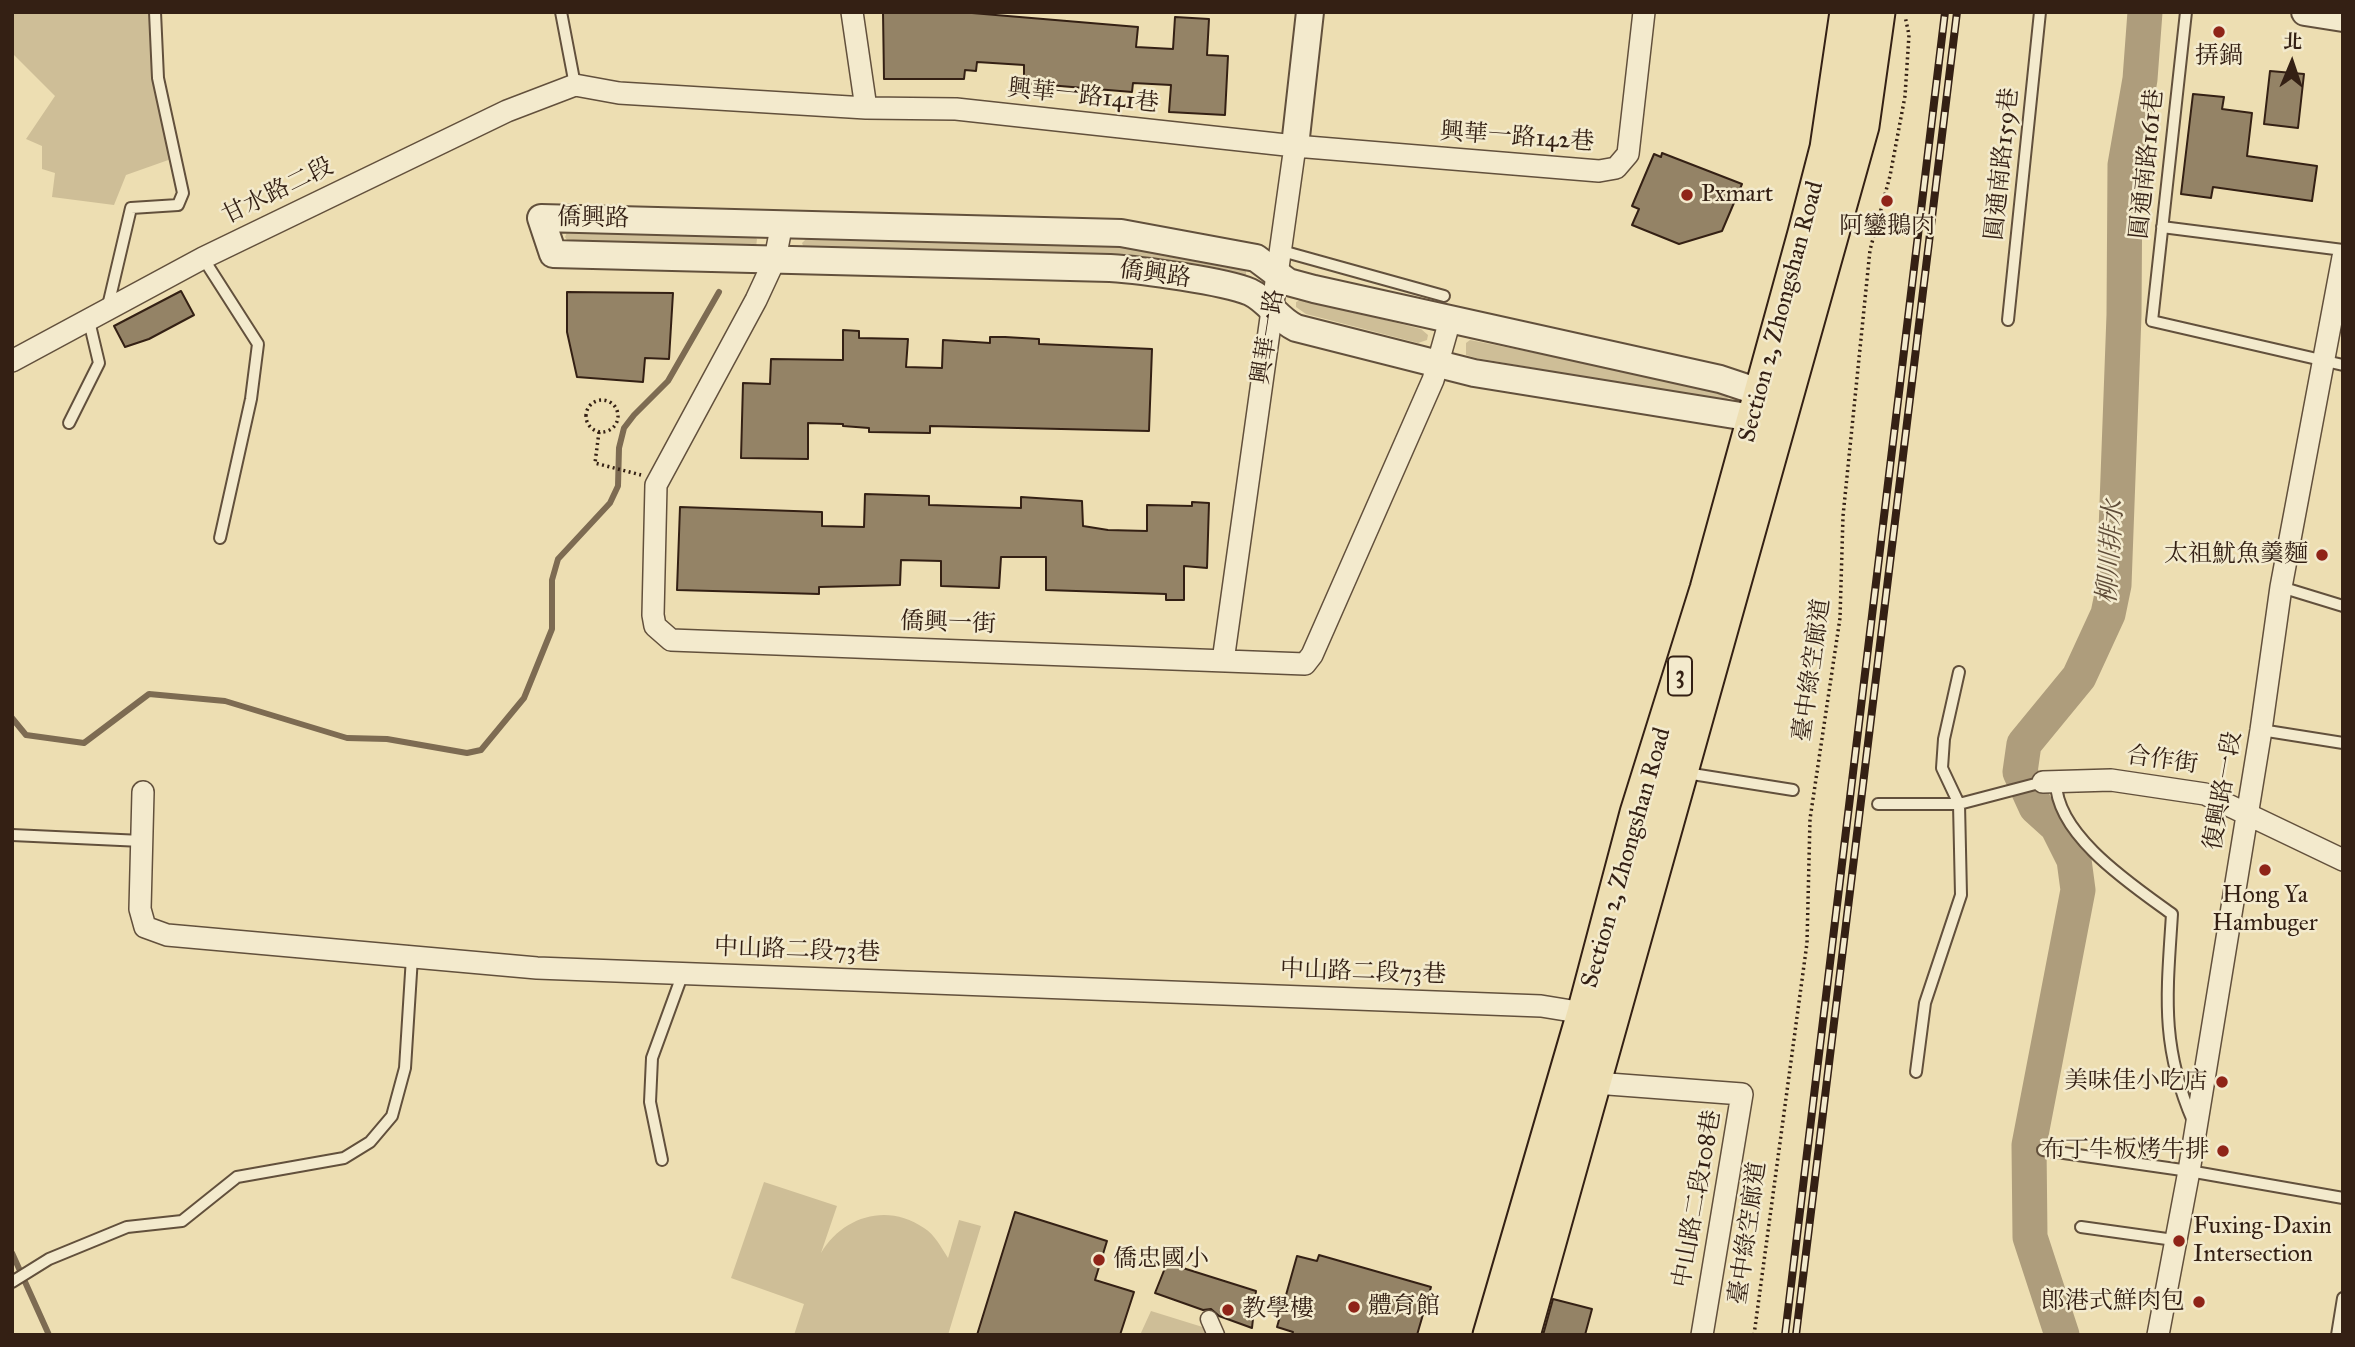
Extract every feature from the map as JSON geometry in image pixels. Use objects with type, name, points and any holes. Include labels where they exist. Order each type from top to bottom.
[{"type":"main road","name":"Section 2, Zhongshan Road","points":[[1522,1335],[1595,1083],[1707,589],[1827,148],[1847,12]]},
{"type":"main road","name":"Section 2, Zhongshan Road","points":[[1490,1335],[1584,1013],[1667,770],[1862,126],[1878,12]]},
{"type":"street","points":[[852,12],[866,108]]},
{"type":"street","name":"興華一路","points":[[1223,661],[1280,263],[1310,12]]},
{"type":"street","name":"興華一路142巷","points":[[1295,146],[1599,171],[1616,168],[1628,154],[1644,12]]},
{"type":"street","points":[[2305,12],[2343,18]]},
{"type":"street","name":"甘水路二段","points":[[12,361],[203,258],[508,111],[575,85]]},
{"type":"street","name":"興華一路141巷","points":[[575,85],[620,93],[866,108],[956,109],[1295,146]]},
{"type":"street","name":"僑興路","points":[[541,218],[1121,233],[1280,263],[1288,282],[1335,295],[1447,308],[1720,379],[1756,405],[1438,364],[1296,328],[1281,321],[1264,299],[1246,290],[1121,269],[552,254],[541,218]]},
{"type":"street","name":"僑興一街","points":[[782,223],[775,259],[756,300],[656,485],[653,615],[655,625],[670,640],[1304,664],[1312,655],[1438,364],[1447,308]]},
{"type":"street","name":"復興路一段","points":[[2158,1335],[2189,1171],[2261,730],[2281,587],[2334,363],[2343,257]]},
{"type":"street","name":"合作街","points":[[2050,782],[2111,780],[2205,794],[2343,860]]},
{"type":"street","name":"中山路二段73巷","points":[[143,792],[140,909],[145,927],[167,935],[537,968],[1541,1006],[1584,1013]]},
{"type":"street","name":"中山路二段108巷","points":[[1595,1083],[1742,1094],[1702,1335]]},
{"type":"street","points":[[1209,1319],[1216,1335]]},
{"type":"lane","points":[[69,422],[99,363],[98,317],[131,208],[178,205],[183,193],[158,78],[155,12]]},
{"type":"lane","points":[[561,12],[575,85]]},
{"type":"lane","name":"圓通南路159巷","points":[[2008,320],[2040,12]]},
{"type":"lane","name":"圓通南路161巷","points":[[2186,12],[2152,321],[2334,363]]},
{"type":"lane","points":[[2162,227],[2343,250]]},
{"type":"lane","points":[[203,258],[258,344],[251,399],[220,538]]},
{"type":"lane","points":[[2281,587],[2343,606]]},
{"type":"lane","points":[[1916,1072],[1926,1003],[1961,895],[1959,804],[1942,768],[1944,739],[1959,672]]},
{"type":"lane","points":[[2261,730],[2343,743]]},
{"type":"lane","points":[[1667,770],[1793,790]]},
{"type":"lane","points":[[1878,804],[1959,804],[2050,782],[2056,800],[2098,859],[2172,914],[2166,1020],[2179,1087],[2196,1127]]},
{"type":"lane","points":[[12,835],[142,841]]},
{"type":"lane","points":[[12,1282],[48,1259],[127,1227],[182,1222],[237,1177],[344,1158],[370,1142],[392,1116],[405,1068],[412,957]]},
{"type":"lane","points":[[662,1160],[650,1102],[652,1058],[683,973]]},
{"type":"lane","points":[[2043,1150],[2189,1171],[2343,1198]]},
{"type":"lane","points":[[2081,1227],[2174,1240]]},
{"type":"lane","points":[[2337,1335],[2343,1298]]},
{"type":"path","name":"臺中綠空廊道","points":[[1754,1335],[1807,943],[1810,820],[1840,618],[1843,516],[1870,250],[1890,176],[1905,96],[1909,35],[1904,12]]},
{"type":"path","points":[[605,401],[617,410],[618,419],[609,431],[599,432],[590,426],[586,416],[594,402],[605,401]]},
{"type":"path","points":[[599,432],[595,463],[645,476]]},
{"type":"shaded area","points":[[12,12],[154,12],[174,158],[126,175],[114,205],[52,197],[55,173],[42,169],[42,146],[26,139],[55,96],[12,53]]},
{"type":"shaded area","points":[[568,230],[753,236],[757,239],[756,247],[569,243],[565,237]]},
{"type":"shaded area","points":[[808,237],[1119,246],[1246,270],[1246,275],[1243,278],[804,248],[802,243]]},
{"type":"shaded area","points":[[1302,299],[1421,329],[1428,335],[1427,340],[1418,343],[1306,314],[1296,307],[1296,302]]},
{"type":"shaded area","points":[[1470,340],[1729,393],[1727,400],[1702,397],[1476,358],[1466,355],[1466,343]]},
{"type":"shaded area","points":[[764,1182],[837,1206],[821,1253],[841,1230],[866,1217],[881,1215],[910,1220],[931,1234],[948,1258],[959,1220],[981,1226],[948,1335],[794,1335],[804,1304],[731,1278]]},
{"type":"shaded area","points":[[1151,1311],[1209,1329],[1207,1335],[1140,1335]]},
{"type":"building","points":[[883,12],[972,13],[1138,27],[1136,47],[1173,49],[1175,17],[1209,19],[1207,55],[1228,56],[1225,115],[1169,112],[1171,85],[1133,83],[1132,92],[1024,83],[1024,65],[977,62],[976,71],[965,70],[964,79],[884,79]]},
{"type":"building","points":[[2270,71],[2304,74],[2298,128],[2264,124]]},
{"type":"building","points":[[2193,94],[2224,97],[2222,109],[2252,113],[2247,156],[2317,166],[2312,201],[2213,187],[2211,198],[2181,194]]},
{"type":"building","name":"Pxmart","points":[[1662,153],[1742,184],[1722,231],[1679,244],[1632,225],[1639,209],[1632,206],[1654,154],[1661,157]]},
{"type":"building","points":[[181,291],[194,315],[149,339],[125,347],[114,326]]},
{"type":"building","points":[[567,292],[673,293],[669,359],[645,358],[643,382],[577,377],[567,332]]},
{"type":"building","points":[[843,330],[859,331],[859,338],[908,339],[906,367],[942,368],[943,340],[990,343],[990,337],[1005,337],[1039,339],[1039,344],[1152,349],[1149,431],[930,426],[930,433],[869,432],[869,428],[843,424],[808,423],[808,459],[741,458],[743,383],[770,384],[771,359],[843,360]]},
{"type":"building","points":[[865,494],[929,496],[929,505],[1021,508],[1021,497],[1082,501],[1083,526],[1108,530],[1147,531],[1147,505],[1192,506],[1192,502],[1209,503],[1207,568],[1184,566],[1184,600],[1166,600],[1166,594],[1046,590],[1046,557],[1001,557],[999,588],[941,586],[941,561],[901,560],[900,585],[819,587],[819,594],[677,590],[680,507],[822,512],[822,526],[864,527]]},
{"type":"building","points":[[1015,1212],[1107,1241],[1095,1280],[1134,1292],[1120,1335],[977,1335]]},
{"type":"building","name":"體育館","points":[[1319,1255],[1431,1287],[1417,1335],[1292,1335],[1293,1332],[1277,1327],[1297,1256],[1317,1261]]},
{"type":"building","name":"教學樓","points":[[1167,1263],[1256,1291],[1252,1328],[1219,1316],[1211,1309],[1203,1310],[1155,1293]]},
{"type":"building","points":[[1553,1299],[1592,1309],[1585,1335],[1543,1335]]},
{"type":"waterway","name":"柳川排水","points":[[2062,1335],[2030,1237],[2029,1145],[2078,890],[2074,860],[2057,826],[2036,807],[2020,772],[2024,744],[2079,677],[2108,614],[2114,585],[2124,315],[2125,165],[2140,79],[2145,12]]},
{"type":"waterway","points":[[12,718],[26,735],[84,743],[149,694],[225,701],[347,738],[387,739],[467,753],[481,750],[524,698],[552,629],[552,580],[558,559],[610,503],[618,486],[619,448],[624,428],[668,381],[719,292]]},
{"type":"waterway","points":[[12,1253],[49,1335]]},
{"type":"railway","points":[[1785,1335],[1945,12]]},
{"type":"railway","points":[[1796,1335],[1957,12]]},
{"type":"place","name":"挵鍋","points":[[2219,32]]},
{"type":"place","name":"Pxmart","points":[[1687,195]]},
{"type":"place","name":"阿鑾鵝肉","points":[[1887,201]]},
{"type":"place","name":"太祖魷魚羹麵","points":[[2322,555]]},
{"type":"place","name":"Hong Ya Hambuger","points":[[2265,870]]},
{"type":"place","name":"美味佳小吃店","points":[[2222,1082]]},
{"type":"place","name":"布丁牛板烤牛排","points":[[2223,1151]]},
{"type":"place","name":"Fuxing-Daxin Intersection","points":[[2179,1241]]},
{"type":"place","name":"僑忠國小","points":[[1099,1260]]},
{"type":"place","name":"郎港式鮮肉包","points":[[2199,1302]]},
{"type":"place","name":"體育館","points":[[1354,1307]]},
{"type":"place","name":"教學樓","points":[[1228,1310]]}]
